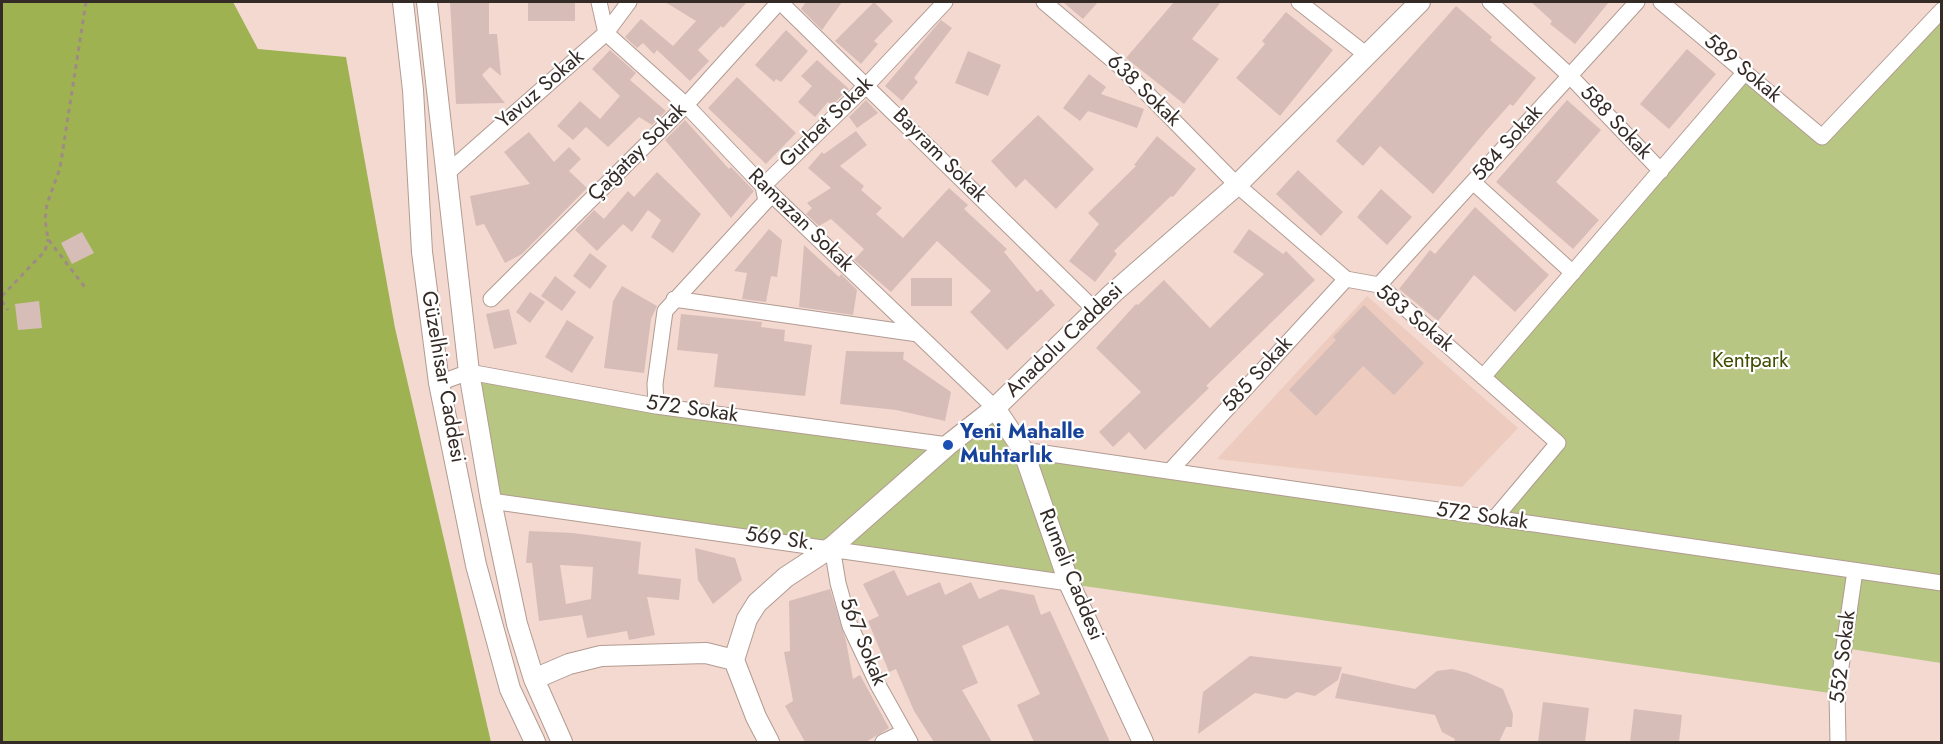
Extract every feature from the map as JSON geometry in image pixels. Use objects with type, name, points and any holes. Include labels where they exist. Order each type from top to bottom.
[{"type":"street","name":"Güzelhisar Caddesi","points":[[403,2],[413,90],[422,252],[439,383],[476,565],[510,688],[535,742]]},
{"type":"street","name":"Güzelhisar Caddesi","points":[[427,2],[469,372],[491,501],[517,624],[534,679],[562,742]]},
{"type":"street","points":[[599,2],[606,33]]},
{"type":"street","name":"Yavuz Sokak","points":[[447,173],[606,33],[629,2]]},
{"type":"street","name":"Bayram Sokak","points":[[780,2],[1096,311]]},
{"type":"street","name":"Çağatay Sokak","points":[[491,299],[686,105],[780,2]]},
{"type":"street","name":"Gurbet Sokak","points":[[656,406],[655,384],[665,311],[766,201],[763,186],[867,85],[945,2]]},
{"type":"street","name":"638 Sokak","points":[[1044,2],[1122,68],[1237,185]]},
{"type":"street","points":[[1299,2],[1368,56]]},
{"type":"street","name":"Anadolu Caddesi","points":[[734,660],[747,619],[757,603],[786,577],[832,547],[948,445],[995,408],[1096,311],[1237,185],[1420,2]]},
{"type":"street","name":"588 Sokak","points":[[1490,2],[1570,76],[1660,171]]},
{"type":"street","name":"584 Sokak","points":[[1379,285],[1637,2]]},
{"type":"street","name":"589 Sokak","points":[[1661,2],[1822,137],[1941,10]]},
{"type":"street","name":"Ramazan Sokak","points":[[606,33],[686,105],[763,186],[995,408]]},
{"type":"street","points":[[1483,377],[1745,72]]},
{"type":"street","points":[[1473,182],[1573,273]]},
{"type":"street","points":[[1237,185],[1346,279]]},
{"type":"street","name":"583 Sokak","points":[[1346,279],[1379,285],[1558,443],[1494,519]]},
{"type":"street","name":"585 Sokak","points":[[1170,471],[1346,279]]},
{"type":"street","points":[[674,299],[918,334]]},
{"type":"street","points":[[439,383],[469,372]]},
{"type":"street","name":"572 Sokak","points":[[469,372],[656,406],[948,445]]},
{"type":"street","name":"Rumeli Caddesi","points":[[995,408],[1023,450],[1070,583],[1143,742]]},
{"type":"street","name":"572 Sokak","points":[[1023,450],[1941,583]]},
{"type":"street","name":"569 Sk.","points":[[491,501],[832,547],[1070,583]]},
{"type":"street","name":"567 Sokak","points":[[832,547],[838,583],[850,626],[878,685],[907,737]]},
{"type":"street","name":"552 Sokak","points":[[1838,742],[1837,694],[1855,571]]},
{"type":"street","points":[[534,679],[569,664],[601,656],[706,654],[734,660],[756,717],[769,742]]},
{"type":"street","points":[[883,742],[907,737]]},
{"type":"path","points":[[2,296],[45,251],[48,239],[46,212],[60,168],[86,2]]},
{"type":"path","points":[[48,239],[87,290]]},
{"type":"path","points":[[2,301],[8,310]]},
{"type":"shaded area","points":[[1367,296],[1518,428],[1462,487],[1217,459]]},
{"type":"green space","points":[[2,2],[233,2],[258,49],[346,57],[395,328],[491,742],[2,742]]},
{"type":"green space","name":"Kentpark","points":[[1941,10],[1941,663],[1844,648],[1837,694],[491,501],[469,372],[948,445],[995,408],[1023,450],[1494,519],[1558,443],[1483,377],[1745,72],[1822,137]]},
{"type":"building","points":[[450,2],[489,2],[489,34],[497,34],[501,76],[490,67],[482,75],[505,103],[456,104]]},
{"type":"building","points":[[528,2],[575,2],[575,21],[528,21]]},
{"type":"building","points":[[665,2],[747,2],[698,50],[709,61],[690,81],[657,50],[654,54],[643,43],[637,48],[625,37],[641,19],[673,46],[696,21]]},
{"type":"building","points":[[806,2],[842,2],[822,30],[801,9]]},
{"type":"building","points":[[874,2],[893,21],[874,41],[878,44],[861,64],[835,41]]},
{"type":"building","points":[[1063,2],[1098,2],[1083,19]]},
{"type":"building","points":[[1174,2],[1221,2],[1192,39],[1219,59],[1184,104],[1126,58]]},
{"type":"building","points":[[1531,2],[1609,2],[1575,44],[1550,24],[1552,21]]},
{"type":"building","points":[[1456,6],[1492,37],[1490,40],[1536,78],[1513,106],[1510,104],[1486,131],[1433,194],[1380,146],[1363,166],[1336,141]]},
{"type":"building","points":[[1286,12],[1333,50],[1280,116],[1236,78],[1265,44],[1262,41]]},
{"type":"building","points":[[941,20],[952,28],[914,78],[918,82],[902,101],[885,86]]},
{"type":"building","points":[[786,30],[808,51],[781,82],[776,79],[774,82],[755,65]]},
{"type":"building","points":[[1687,49],[1716,74],[1669,129],[1640,104]]},
{"type":"building","points":[[610,50],[636,73],[630,80],[666,111],[652,125],[639,117],[608,147],[586,127],[573,140],[557,126],[580,101],[600,119],[620,96],[592,69]]},
{"type":"building","points":[[968,51],[1001,65],[988,96],[955,83]]},
{"type":"building","points":[[817,60],[849,89],[832,105],[828,102],[815,117],[798,102],[812,86],[801,76]]},
{"type":"building","points":[[1089,74],[1106,87],[1101,94],[1144,109],[1137,128],[1088,111],[1080,121],[1063,108]]},
{"type":"building","points":[[737,77],[796,133],[766,164],[708,108]]},
{"type":"building","points":[[866,100],[878,113],[857,128],[849,117]]},
{"type":"building","points":[[1567,100],[1601,130],[1556,182],[1599,220],[1573,249],[1496,182]]},
{"type":"building","points":[[1038,115],[1094,169],[1056,209],[1025,179],[1016,188],[991,161]]},
{"type":"building","points":[[685,120],[729,169],[731,167],[754,191],[731,218],[665,140]]},
{"type":"building","points":[[856,131],[867,145],[840,166],[864,186],[861,190],[882,208],[876,214],[903,238],[949,188],[968,205],[964,209],[1007,249],[1004,252],[1037,292],[1041,289],[1055,305],[1007,350],[970,312],[991,291],[937,241],[891,292],[854,260],[864,249],[831,219],[819,226],[806,214],[812,208],[807,203],[831,188],[808,168],[822,152],[824,154]]},
{"type":"building","points":[[529,132],[554,162],[569,147],[581,159],[569,171],[587,188],[522,254],[505,263],[484,224],[476,226],[470,196],[530,184],[504,152]]},
{"type":"building","points":[[1157,136],[1196,169],[1173,197],[1171,196],[1114,251],[1117,254],[1095,282],[1069,261],[1099,224],[1088,213],[1136,166],[1134,165]]},
{"type":"building","points":[[1298,170],[1343,212],[1321,236],[1276,194]]},
{"type":"building","points":[[657,172],[701,214],[673,253],[651,237],[661,220],[648,210],[632,232],[623,224],[597,251],[575,230],[594,210],[604,219],[628,191],[634,197]]},
{"type":"building","points":[[1381,189],[1412,217],[1387,245],[1357,217]]},
{"type":"building","points":[[1475,207],[1549,275],[1515,312],[1474,275],[1438,321],[1399,289],[1430,250],[1435,254]]},
{"type":"building","points":[[769,229],[782,240],[777,277],[771,276],[766,302],[742,299],[747,273],[734,271]]},
{"type":"building","points":[[1249,229],[1283,254],[1286,251],[1315,280],[1206,386],[1209,388],[1145,450],[1129,432],[1113,447],[1099,432],[1141,392],[1096,348],[1136,304],[1138,305],[1164,280],[1210,328],[1264,274],[1233,252]]},
{"type":"building","points":[[82,232],[94,253],[72,264],[61,243]]},
{"type":"building","points":[[804,245],[839,277],[841,274],[857,290],[853,315],[799,307]]},
{"type":"building","points":[[590,253],[607,266],[590,289],[573,276]]},
{"type":"building","points":[[555,276],[576,292],[562,311],[541,296]]},
{"type":"building","points":[[911,278],[952,278],[952,306],[911,306]]},
{"type":"building","points":[[622,286],[657,306],[651,319],[644,373],[604,368],[613,301]]},
{"type":"building","points":[[530,292],[545,302],[530,323],[516,312]]},
{"type":"building","points":[[39,301],[42,328],[18,330],[15,304]]},
{"type":"building","points":[[1364,305],[1424,363],[1394,395],[1363,366],[1316,416],[1289,390],[1336,340],[1333,337]]},
{"type":"building","points":[[509,309],[517,344],[494,349],[486,314]]},
{"type":"building","points":[[681,314],[762,322],[761,327],[785,330],[784,341],[812,345],[805,396],[714,387],[718,354],[677,350]]},
{"type":"building","points":[[567,320],[594,337],[572,373],[545,357]]},
{"type":"building","points":[[846,351],[904,352],[903,359],[951,392],[945,421],[896,410],[840,404]]},
{"type":"building","points":[[529,531],[573,533],[641,542],[638,574],[681,579],[679,600],[647,597],[655,635],[629,640],[627,631],[587,638],[582,615],[539,621],[532,563],[526,563]],"holes":[[[560,565],[593,567],[591,599],[566,604]]]},
{"type":"building","points":[[695,548],[735,558],[742,580],[713,604],[698,580]]},
{"type":"building","points":[[894,570],[907,596],[940,582],[945,595],[971,582],[979,599],[1001,589],[1034,595],[1041,615],[1050,611],[1110,742],[1034,742],[1017,705],[1040,694],[1008,625],[962,646],[978,683],[962,690],[992,742],[934,742],[914,711],[896,669],[889,672],[868,621],[879,616],[863,584]]},
{"type":"building","points":[[830,589],[846,641],[853,679],[860,675],[889,728],[866,742],[805,742],[785,706],[793,701],[784,652],[790,651],[789,601]]},
{"type":"building","points":[[1250,656],[1342,667],[1338,680],[1315,696],[1297,692],[1286,699],[1255,693],[1198,734],[1203,692]]},
{"type":"building","points":[[1452,669],[1468,673],[1503,689],[1513,714],[1512,727],[1506,727],[1499,742],[1454,742],[1455,739],[1442,732],[1435,715],[1335,698],[1342,673],[1415,689],[1437,671]]},
{"type":"building","points":[[1543,702],[1589,708],[1585,742],[1538,742]]},
{"type":"building","points":[[1634,709],[1682,715],[1679,742],[1630,742]]},
{"type":"place","name":"Yeni Mahalle Muhtarlık","points":[[948,445]]}]
